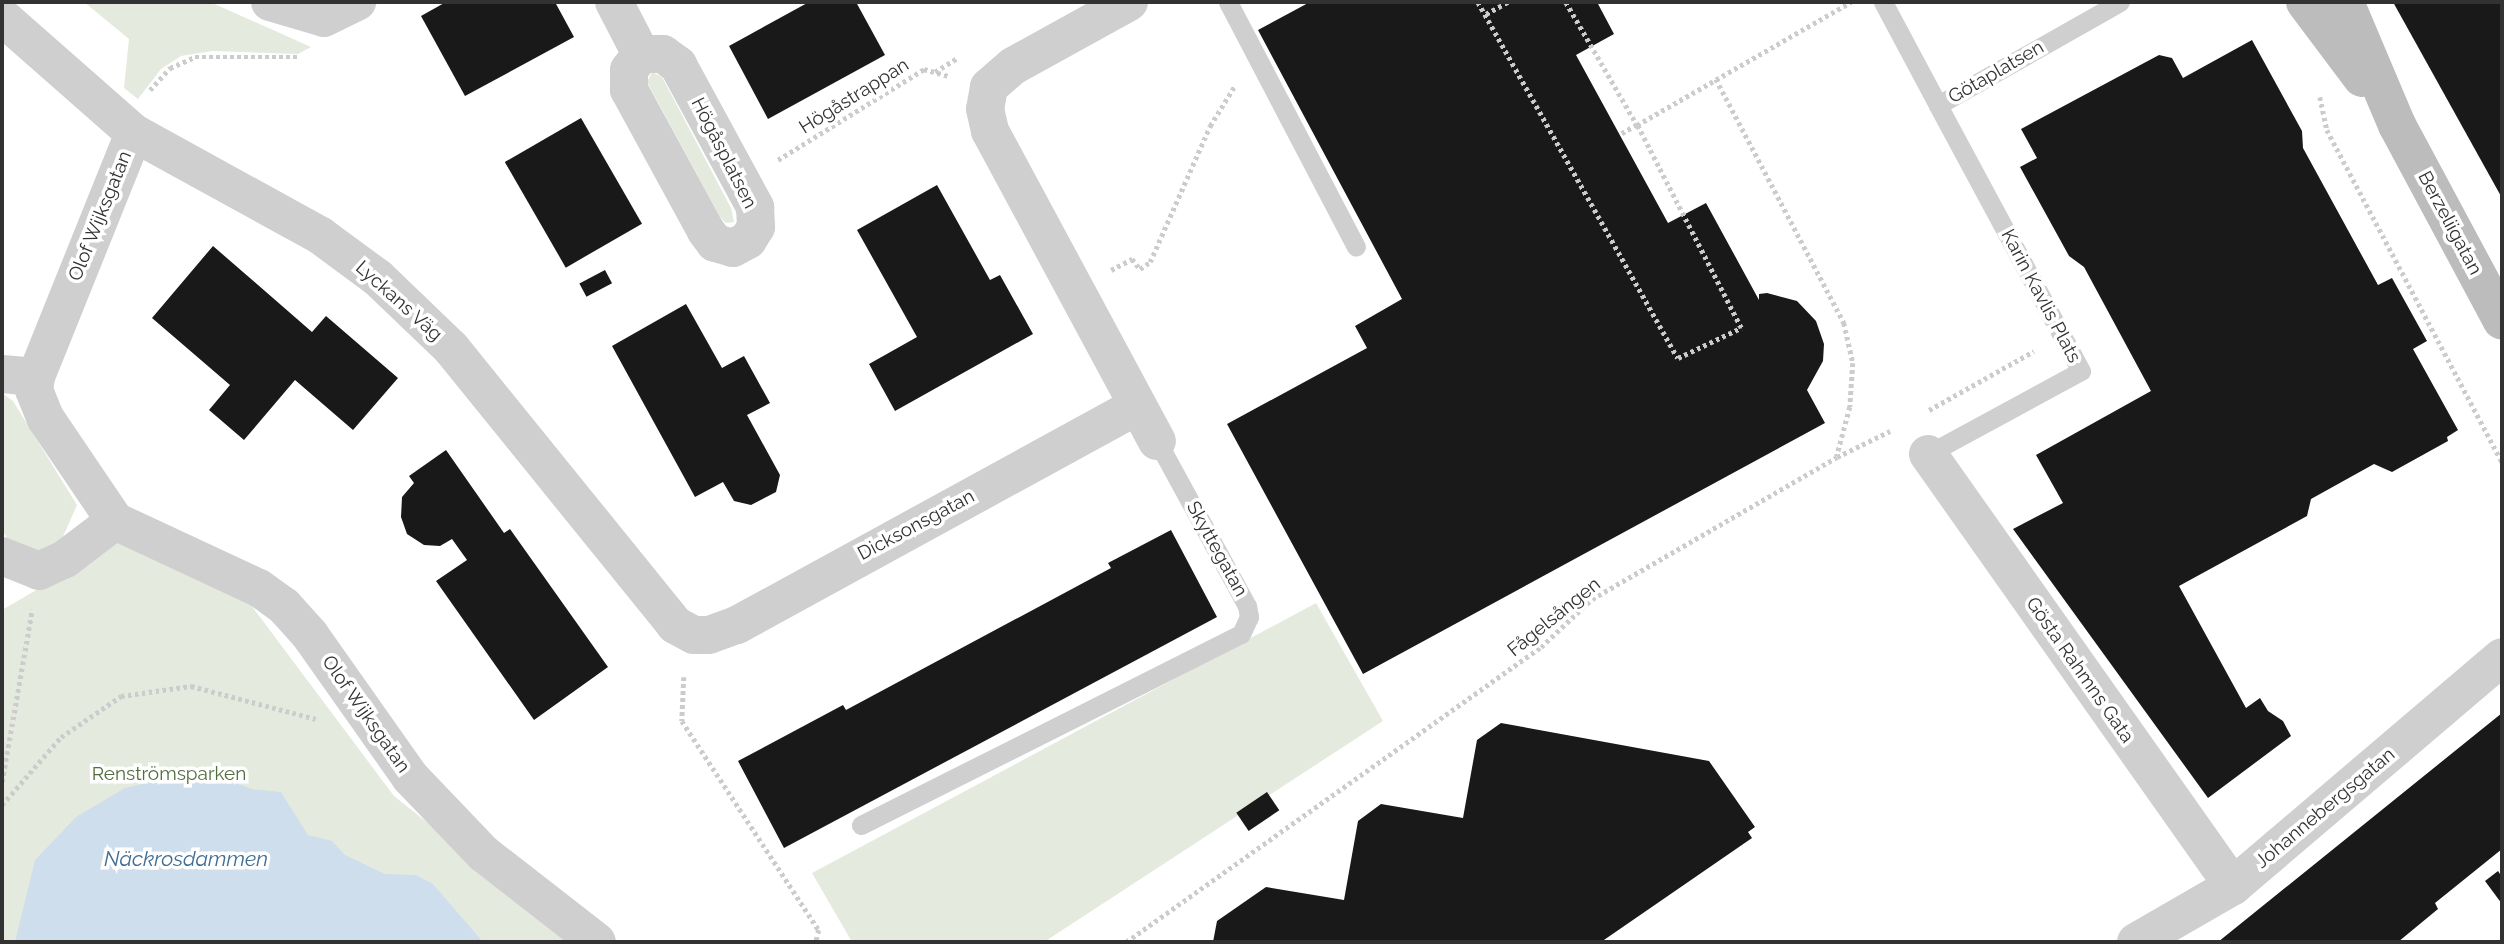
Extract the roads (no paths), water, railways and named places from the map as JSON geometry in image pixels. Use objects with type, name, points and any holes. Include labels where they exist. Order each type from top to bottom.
[{"type":"street","points":[[270,2],[324,18],[358,2]]},
{"type":"street","points":[[614,2],[641,54]]},
{"type":"street","name":"Skyttegatan","points":[[1129,2],[1013,66],[989,87],[985,109],[989,131],[1136,407],[1157,441]]},
{"type":"street","name":"Berzeliigatan","points":[[2305,2],[2398,125]]},
{"type":"street","name":"Berzeliigatan","points":[[2345,2],[2398,125],[2502,321]]},
{"type":"street","name":"Lyckans Väg","points":[[2,16],[134,133],[321,236],[378,278],[451,348],[675,625],[694,635]]},
{"type":"street","name":"Högåsplatsen","points":[[641,54],[663,54],[678,65],[755,207],[756,227],[748,240],[733,248],[715,243],[629,90],[629,70],[641,54]]},
{"type":"street","name":"Olof Wijksgatan","points":[[134,133],[19,375],[34,390],[46,419],[115,522],[259,588],[284,606],[310,635],[411,778],[484,853],[597,942]]},
{"type":"street","name":"Dicksonsgatan","points":[[694,635],[709,635],[737,625],[1136,407]]},
{"type":"street","name":"Gösta Rahmns Gata","points":[[1928,454],[2233,886]]},
{"type":"street","points":[[2,556],[39,571],[65,559],[115,522]]},
{"type":"street","name":"Johannebergsgatan","points":[[2136,942],[2233,886],[2502,657]]},
{"type":"lane","points":[[1228,2],[1356,247]]},
{"type":"lane","name":"Götaplatsen","points":[[1883,2],[1938,105],[2120,2]]},
{"type":"lane","name":"Karin Kavlis Plats","points":[[1928,454],[2081,371],[1938,105]]},
{"type":"lane","name":"Skyttegatan","points":[[860,825],[1241,634],[1249,617],[1247,606],[1157,441]]},
{"type":"water","name":"Näckrosdammen","points":[[212,774],[252,789],[281,792],[308,835],[332,841],[345,855],[385,874],[416,875],[433,884],[483,942],[15,942],[35,860],[76,817],[125,788],[180,775]]},
{"type":"park label","name":"Renströmsparken","points":[[169,774]]}]
